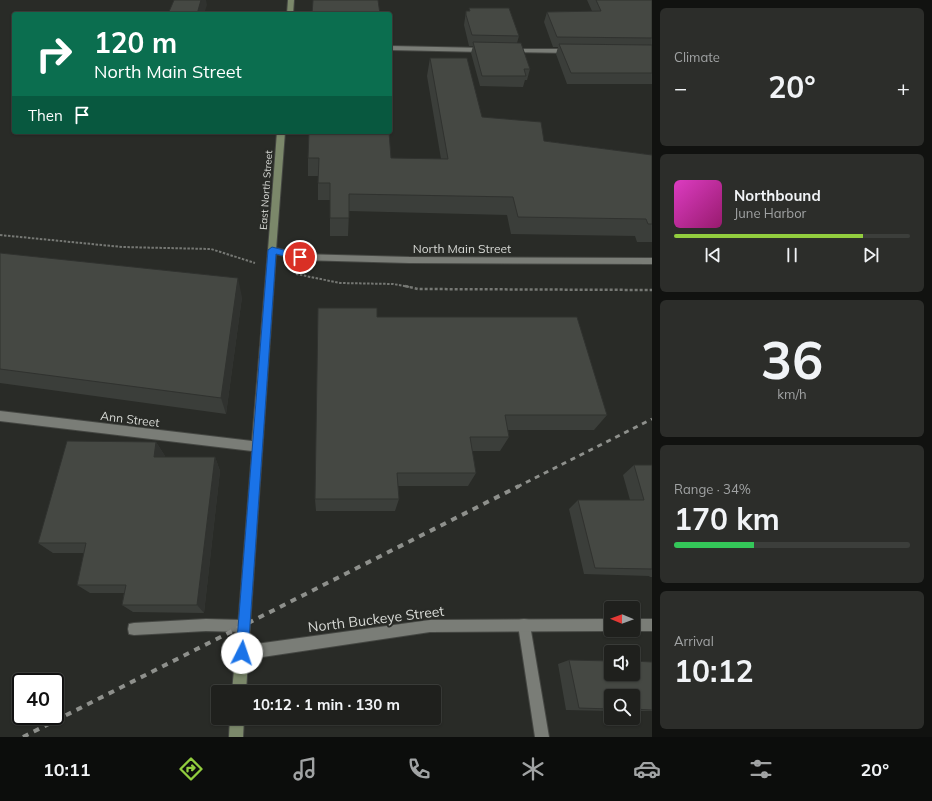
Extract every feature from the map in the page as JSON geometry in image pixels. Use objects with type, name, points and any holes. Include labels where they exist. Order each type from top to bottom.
[{"type":"street","points":[[290,12],[291,0]]},
{"type":"street","points":[[392,48],[493,50]]},
{"type":"street","points":[[501,50],[580,51]]},
{"type":"street","name":"East North Street","points":[[272,250],[280,134]]},
{"type":"street","points":[[240,685],[272,250]]},
{"type":"street","name":"North Main Street","points":[[272,250],[300,257],[409,260],[652,261]]},
{"type":"street","name":"Ann Street","points":[[0,416],[258,447]]},
{"type":"street","points":[[134,630],[206,625],[244,626]]},
{"type":"street","points":[[524,625],[542,737]]},
{"type":"street","name":"North Buckeye Street","points":[[242,653],[430,626],[604,625]]},
{"type":"street","points":[[640,625],[652,625]]},
{"type":"street","points":[[236,737],[237,725]]},
{"type":"building","points":[[174,0],[201,0],[198,12],[169,12]]},
{"type":"building","points":[[313,0],[378,0],[380,12],[312,12]]},
{"type":"building","points":[[596,0],[652,0],[652,38],[557,37],[547,12],[601,11]]},
{"type":"building","points":[[469,8],[509,8],[519,36],[472,35],[466,15],[466,11],[470,11]]},
{"type":"building","points":[[473,42],[521,43],[530,69],[524,69],[526,76],[482,76]]},
{"type":"building","points":[[559,44],[652,45],[652,73],[571,73]]},
{"type":"building","points":[[430,58],[467,58],[482,117],[541,122],[544,141],[652,155],[652,224],[648,224],[646,219],[518,217],[513,197],[349,194],[349,218],[330,218],[330,183],[318,183],[319,158],[308,158],[309,134],[389,134],[391,158],[448,159]]},
{"type":"building","points":[[0,253],[238,278],[221,398],[0,369]]},
{"type":"building","points":[[318,308],[377,308],[377,317],[577,317],[607,415],[505,415],[509,437],[470,437],[476,473],[397,473],[399,499],[315,499]]},
{"type":"building","points":[[67,441],[156,442],[154,457],[215,457],[197,605],[122,605],[126,585],[77,585],[86,543],[38,543]]},
{"type":"building","points":[[634,465],[652,465],[652,569],[595,568],[578,500],[644,500]]},
{"type":"building","points":[[569,660],[604,661],[604,681],[640,681],[640,661],[652,662],[652,710],[640,709],[640,689],[604,689],[604,709],[579,708]]},
{"type":"railway","points":[[517,487],[652,419]]},
{"type":"railway","points":[[23,737],[519,486]]},
{"type":"route","points":[[242,653],[272,250],[300,257]]}]
